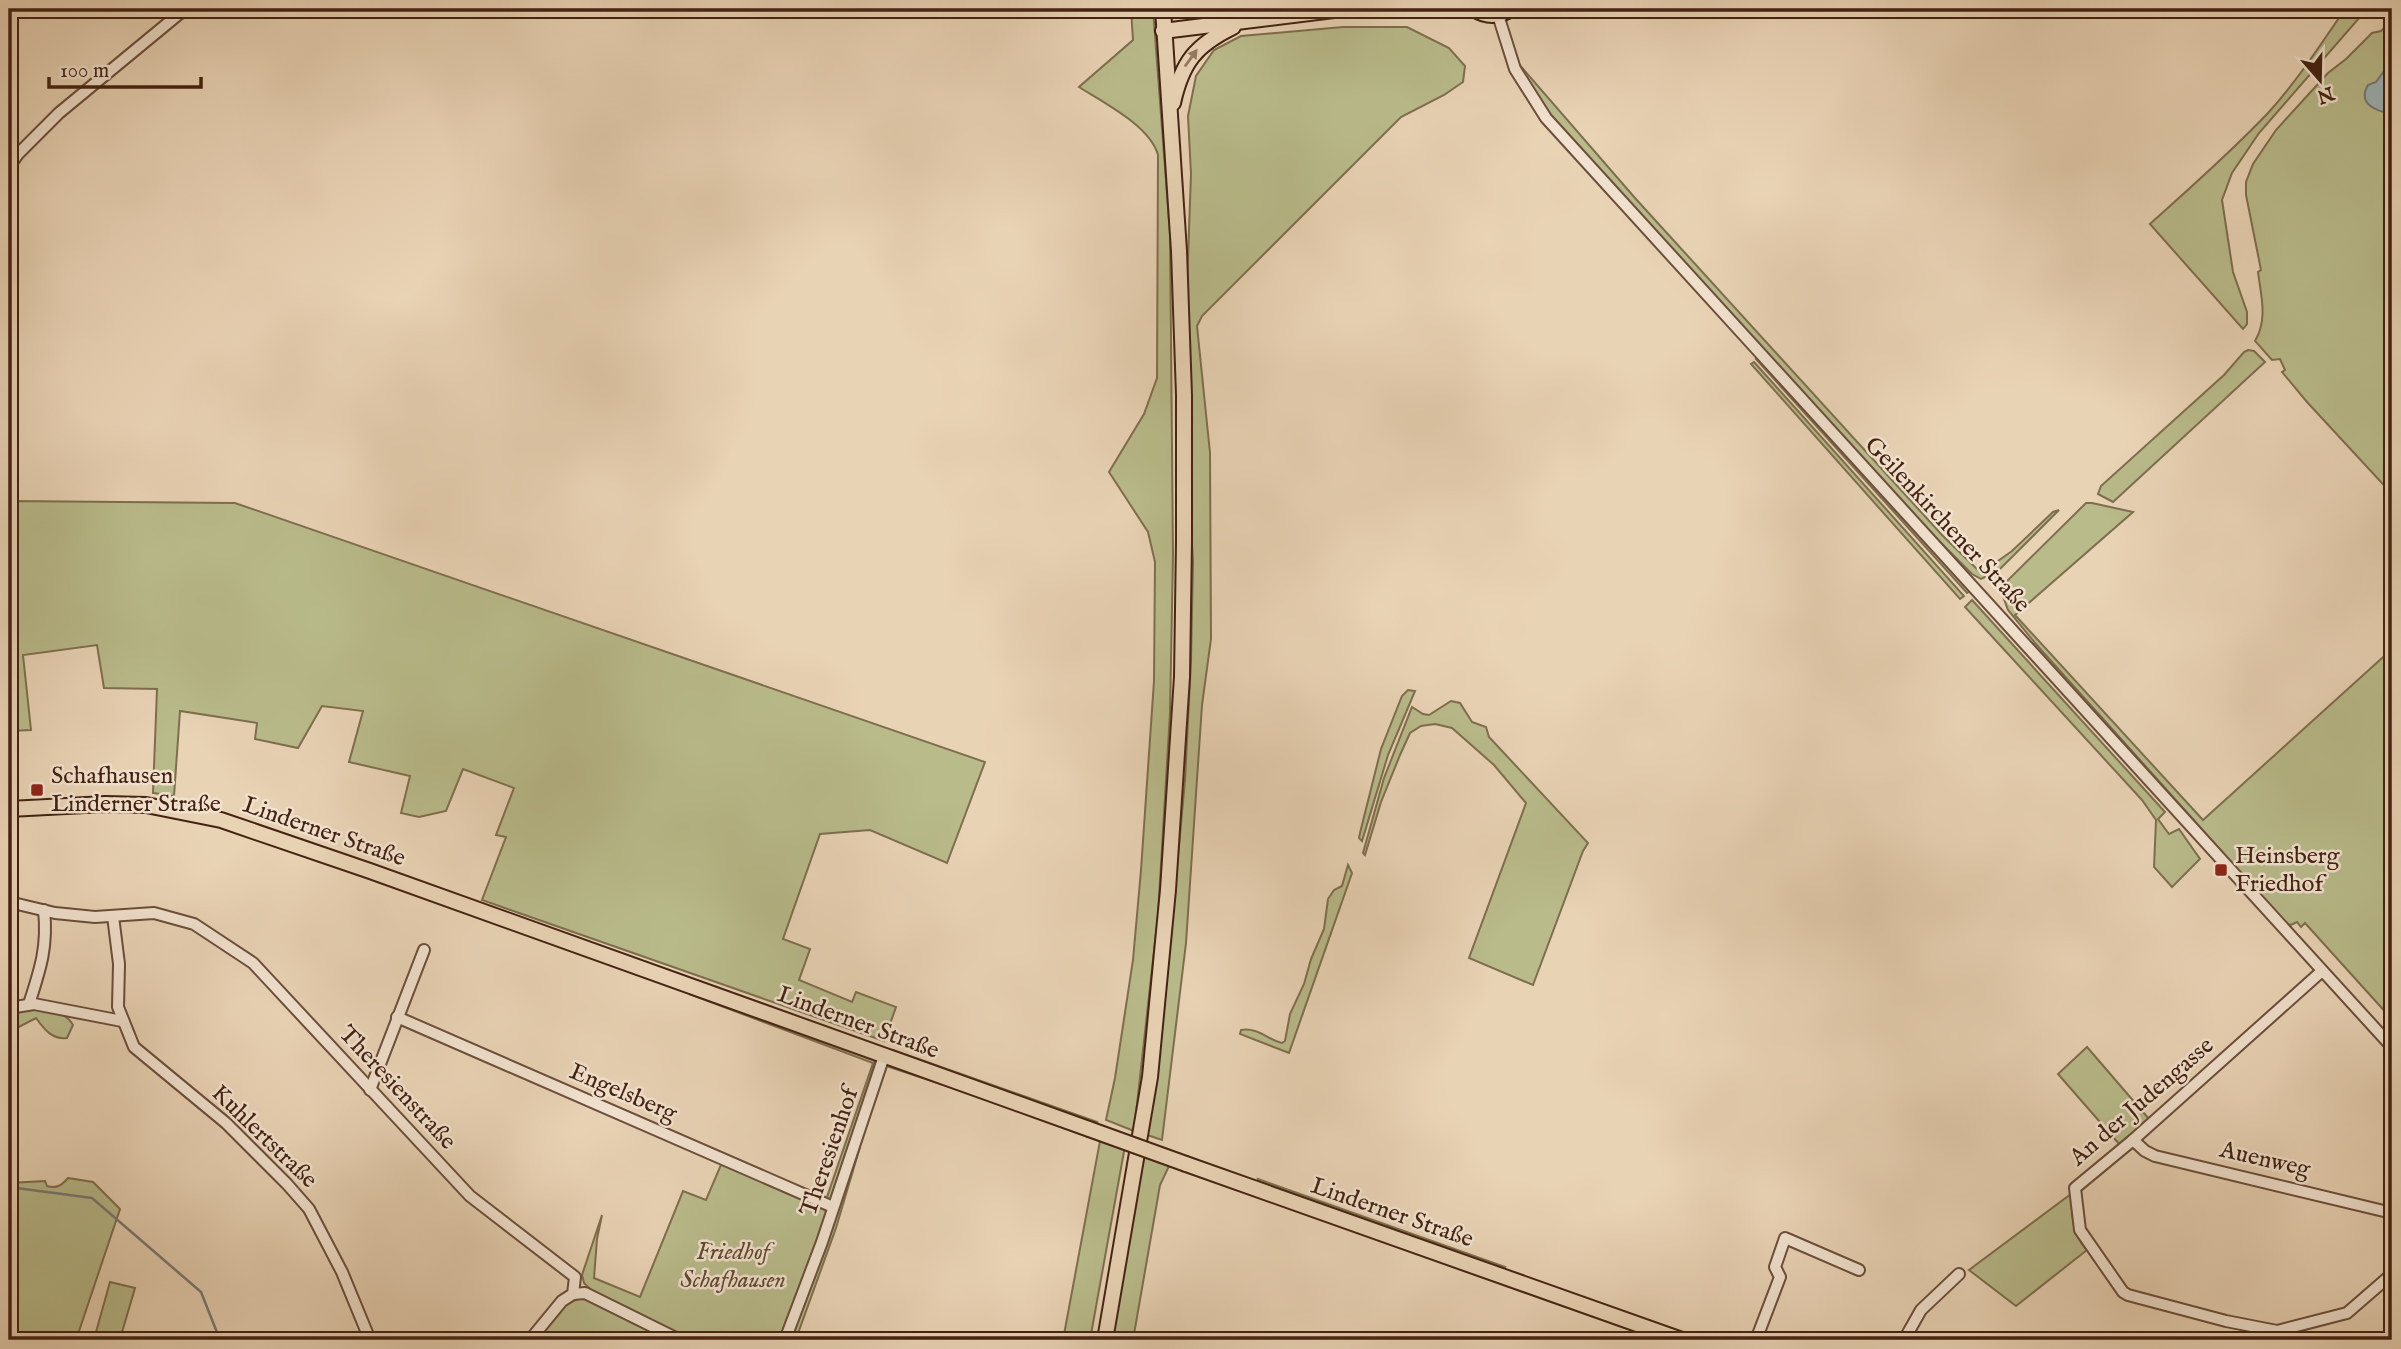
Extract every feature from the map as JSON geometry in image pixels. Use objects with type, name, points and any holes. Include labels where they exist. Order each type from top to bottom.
[{"type":"main road","points":[[1105,1340],[1150,1077],[1168,890],[1182,677],[1184,396],[1179,251],[1163,9]]},
{"type":"main road","points":[[1163,31],[1342,9]]},
{"type":"main road","points":[[1474,9],[1484,15],[1505,12]]},
{"type":"main road","points":[[1169,118],[1184,68],[1196,50],[1242,22]]},
{"type":"main road","name":"Linderner Straße","points":[[9,809],[105,804],[146,805],[221,820],[281,839],[1682,1340]]},
{"type":"street","points":[[9,167],[59,113],[186,9]]},
{"type":"street","name":"Geilenkirchener Straße","points":[[1505,12],[1515,69],[1546,118],[2392,1047]]},
{"type":"street","name":"Theresienstraße","points":[[9,902],[95,917],[154,914],[194,924],[253,963],[470,1196],[575,1277],[573,1294]]},
{"type":"street","points":[[29,1004],[47,936],[44,910]]},
{"type":"street","name":"Kuhlertstraße","points":[[113,916],[118,964],[118,1007],[134,1047],[226,1123],[309,1209],[342,1272],[370,1340]]},
{"type":"street","points":[[370,1090],[424,950]]},
{"type":"street","name":"An der Judengasse","points":[[2322,971],[2133,1140],[2075,1188],[2080,1230],[2115,1281],[2128,1295],[2213,1318],[2277,1331],[2347,1313],[2392,1274]]},
{"type":"street","points":[[9,1008],[34,1004],[122,1021]]},
{"type":"street","name":"Engelsberg","points":[[397,1017],[833,1207]]},
{"type":"street","name":"Theresienhof","points":[[785,1340],[884,1056]]},
{"type":"street","name":"Auenweg","points":[[2133,1140],[2155,1156],[2392,1213]]},
{"type":"street","points":[[1756,1340],[1780,1277],[1775,1267],[1785,1238],[1860,1270]]},
{"type":"street","points":[[1904,1340],[1921,1310],[1959,1274]]},
{"type":"street","points":[[530,1340],[562,1301],[573,1294],[586,1293],[680,1340]]},
{"type":"green space","points":[[1131,9],[1153,9],[1170,234],[1173,555],[1170,713],[1158,915],[1134,1131],[1106,1120],[1133,960],[1141,870],[1154,681],[1155,562],[1148,532],[1109,472],[1144,414],[1157,378],[1158,155],[1146,134],[1136,125],[1079,87],[1133,40]]},
{"type":"green space","points":[[2345,9],[2367,9],[2259,133],[2232,173],[2222,200],[2233,272],[2247,312],[2247,324],[2243,329],[2150,224],[2225,156],[2279,101]]},
{"type":"green space","points":[[2392,20],[2392,494],[2282,372],[2285,370],[2280,359],[2272,360],[2255,341],[2262,316],[2258,272],[2261,270],[2246,195],[2246,182],[2253,164],[2276,130],[2328,73],[2372,33],[2381,31]]},
{"type":"green space","points":[[1343,27],[1407,27],[1449,48],[1465,66],[1463,82],[1401,117],[1202,316],[1197,326],[1210,453],[1211,639],[1202,705],[1186,943],[1162,1140],[1144,1134],[1164,1010],[1185,780],[1191,661],[1193,562],[1188,471],[1186,314],[1191,174],[1188,116],[1196,76],[1214,50],[1241,36]]},
{"type":"green space","points":[[1517,62],[1635,198],[1942,535],[1981,573],[2012,551],[2053,512],[2059,510],[1998,571],[1981,579],[1972,574],[1546,112],[1525,82]]},
{"type":"green space","points":[[2248,350],[2254,351],[2265,362],[2113,502],[2098,494],[2101,486]]},
{"type":"green space","points":[[1760,357],[1970,591],[1967,593],[1756,359]]},
{"type":"green space","points":[[1754,362],[1964,596],[1960,599],[1751,364]]},
{"type":"green space","points":[[9,501],[235,503],[985,762],[947,863],[870,830],[820,834],[783,939],[810,949],[799,980],[852,1002],[856,992],[896,1007],[884,1041],[482,900],[506,837],[496,835],[514,788],[463,769],[446,811],[419,817],[401,813],[410,776],[349,762],[363,711],[322,706],[298,748],[255,739],[257,723],[180,711],[174,796],[153,793],[157,689],[104,688],[97,645],[23,655],[31,730],[9,731]]},
{"type":"green space","points":[[2086,503],[2133,512],[2015,615],[2203,820],[2392,649],[2392,1024],[2387,1018],[2389,1016],[2305,923],[2301,927],[2297,922],[2287,924],[2008,610],[2000,588]]},
{"type":"green space","points":[[1972,600],[2165,812],[2158,819],[2169,834],[2179,829],[2200,859],[2172,887],[2154,867],[2156,820],[2142,800],[1965,607]]},
{"type":"green space","points":[[1408,690],[1415,691],[1388,755],[1362,841],[1359,838],[1360,833],[1381,749],[1402,696]]},
{"type":"green space","points":[[1451,701],[1460,703],[1472,722],[1486,727],[1489,737],[1588,843],[1533,985],[1469,958],[1526,803],[1494,765],[1452,728],[1435,724],[1421,726],[1410,733],[1381,802],[1365,855],[1363,853],[1384,778],[1412,707],[1429,715]]},
{"type":"green space","points":[[1348,865],[1352,873],[1289,1053],[1240,1034],[1241,1030],[1253,1030],[1282,1043],[1285,1041],[1290,1014],[1324,929],[1328,899],[1334,890],[1342,886]]},
{"type":"green space","points":[[687,989],[873,1055],[875,1063],[832,1199],[826,1200],[873,1063],[689,994]]},
{"type":"green space","points":[[28,1008],[53,1011],[64,1016],[73,1025],[67,1038],[45,1030],[36,1018],[9,1032],[9,1010]]},
{"type":"green space","points":[[2087,1047],[2149,1119],[2120,1145],[2058,1074]]},
{"type":"green space","points":[[893,1050],[1097,1122],[1095,1124],[894,1054]]},
{"type":"green space","points":[[888,1063],[1125,1146],[1090,1340],[1063,1340],[1100,1141],[1037,1116],[886,1066]]},
{"type":"green space","points":[[860,1147],[836,1228],[796,1339],[791,1340]]},
{"type":"green space","points":[[1142,1151],[1274,1201],[1169,1166],[1160,1185],[1133,1340],[1107,1340]]},
{"type":"green space","name":"Friedhof Schafhausen","points":[[723,1160],[830,1208],[780,1340],[690,1340],[593,1292],[584,1283],[582,1275],[602,1215],[594,1278],[640,1297],[683,1191],[706,1200]]},
{"type":"green space","points":[[68,1178],[93,1182],[120,1209],[76,1340],[9,1340],[9,1183],[45,1181],[47,1186],[56,1187]]},
{"type":"green space","points":[[1258,1179],[1505,1267],[1503,1269],[1259,1183]]},
{"type":"green space","points":[[2071,1194],[2076,1231],[2087,1250],[2016,1306],[1969,1270]]},
{"type":"green space","points":[[110,1282],[135,1288],[120,1339],[96,1332]]},
{"type":"green space","points":[[586,1297],[671,1340],[532,1340],[562,1307]]},
{"type":"water","points":[[2392,60],[2392,114],[2374,109],[2367,102],[2365,92],[2368,85],[2376,82]]},
{"type":"waterway","points":[[9,1187],[92,1198],[201,1292],[220,1340]]},
{"type":"place","name":"Schafhausen Linderner Straße","points":[[37,790]]},
{"type":"place","name":"Heinsberg Friedhof","points":[[2221,870]]}]
